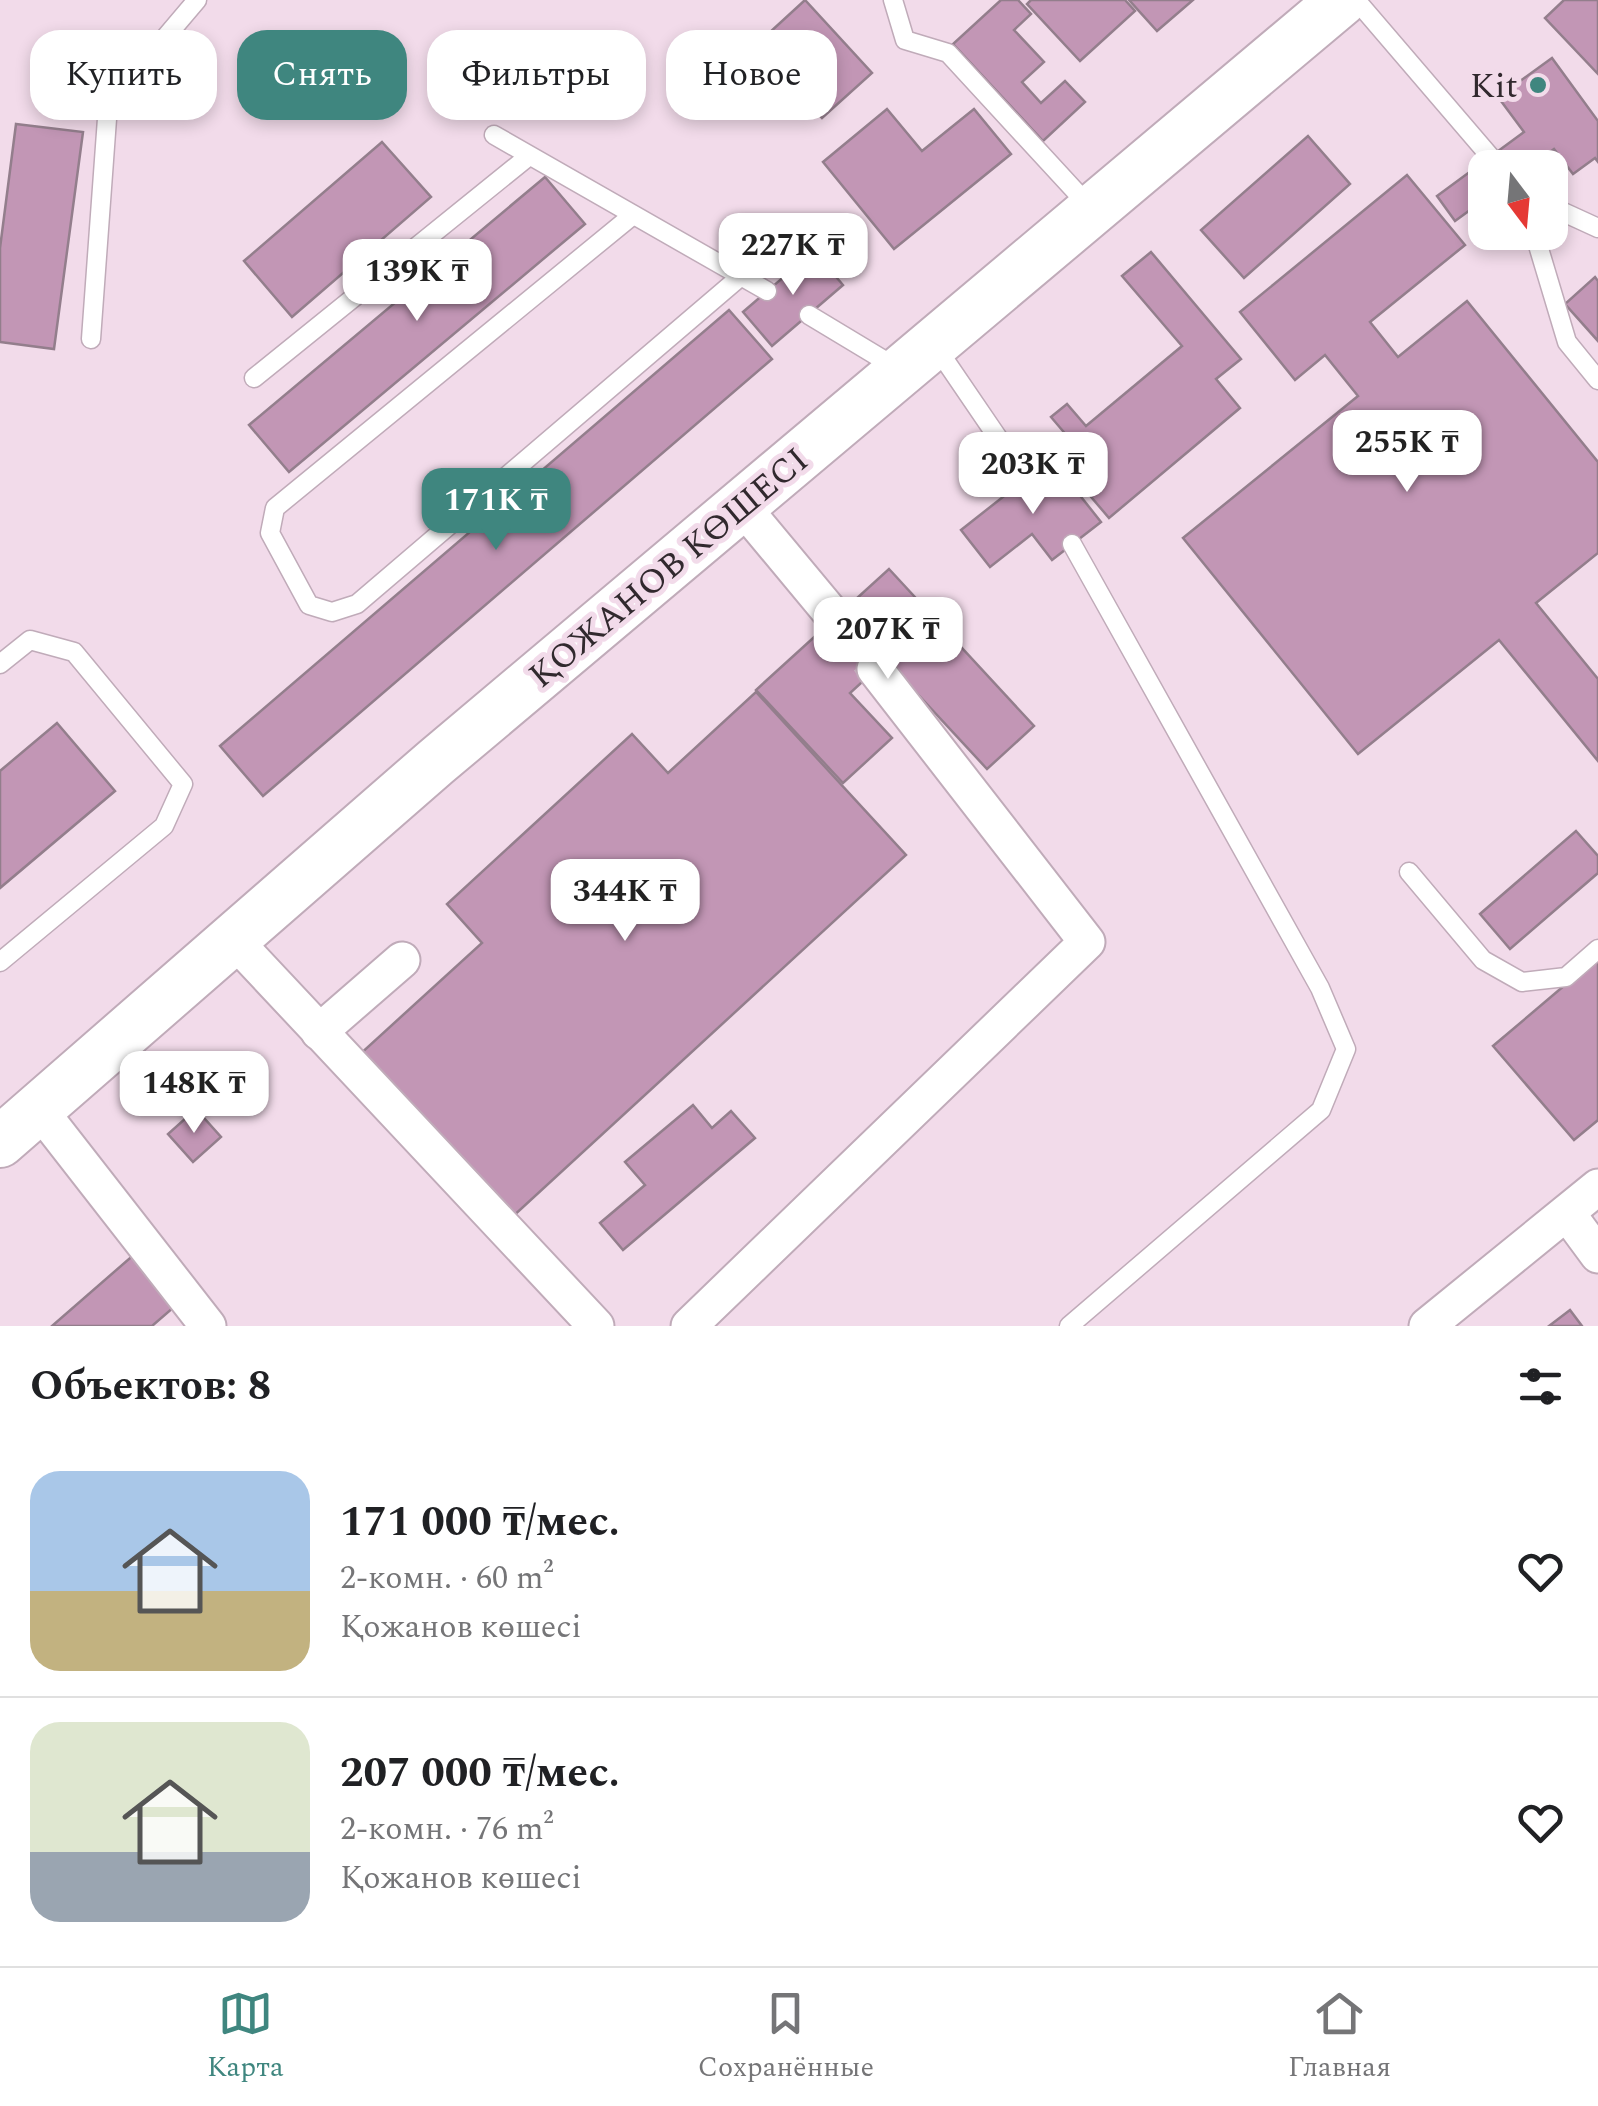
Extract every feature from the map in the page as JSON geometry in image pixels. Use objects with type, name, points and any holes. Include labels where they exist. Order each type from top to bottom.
[{"type":"main road","name":"ҚОЖАНОВ КӨШЕСІ","points":[[0,1142],[741,505],[1342,0]]},
{"type":"street","points":[[741,505],[835,618]]},
{"type":"street","points":[[690,1326],[1088,942],[875,669]]},
{"type":"street","points":[[232,939],[596,1326]]},
{"type":"street","points":[[320,1032],[402,960]]},
{"type":"street","points":[[38,1108],[208,1326]]},
{"type":"street","points":[[1427,1326],[1598,1187]]},
{"type":"street","points":[[1567,1213],[1598,1255]]},
{"type":"lane","points":[[92,339],[108,105],[197,0]]},
{"type":"lane","points":[[894,0],[905,40],[948,53],[1093,210]]},
{"type":"lane","points":[[1356,0],[1485,150]]},
{"type":"lane","points":[[494,135],[767,291]]},
{"type":"lane","points":[[254,378],[529,156]]},
{"type":"lane","points":[[1568,214],[1598,228]]},
{"type":"lane","points":[[632,215],[275,508],[270,533],[309,605],[332,612],[357,604],[740,277]]},
{"type":"lane","points":[[1539,250],[1567,342],[1598,380]]},
{"type":"lane","points":[[808,315],[918,357],[1026,479]]},
{"type":"lane","points":[[1068,1326],[1321,1110],[1346,1049],[1320,988],[1072,544]]},
{"type":"lane","points":[[0,664],[30,640],[74,652],[183,784],[164,826],[0,962]]},
{"type":"lane","points":[[1409,872],[1483,960],[1522,982],[1566,977],[1598,949]]},
{"type":"building","points":[[805,0],[833,30],[772,30]]},
{"type":"building","points":[[1001,0],[1018,0],[1031,14],[1014,30],[1044,62],[1022,82],[1041,103],[1065,81],[1085,102],[1043,141],[953,44]]},
{"type":"building","points":[[1031,0],[1125,0],[1135,11],[1080,61],[1027,4]]},
{"type":"building","points":[[1129,0],[1193,0],[1157,31]]},
{"type":"building","points":[[1564,0],[1598,0],[1598,74],[1545,18]]},
{"type":"building","points":[[837,35],[872,73],[837,104]]},
{"type":"building","points":[[1552,58],[1598,121],[1598,162],[1595,158],[1573,174],[1568,167],[1568,150],[1500,150],[1524,132],[1498,97]]},
{"type":"building","points":[[887,109],[922,151],[974,109],[1011,154],[894,249],[823,162]]},
{"type":"building","points":[[16,124],[83,132],[54,349],[0,342],[0,248]]},
{"type":"building","points":[[1308,136],[1350,184],[1244,278],[1201,230]]},
{"type":"building","points":[[382,142],[431,197],[292,317],[244,261]]},
{"type":"building","points":[[1468,173],[1468,211],[1455,221],[1437,196]]},
{"type":"building","points":[[1407,175],[1465,245],[1370,322],[1398,357],[1467,301],[1598,462],[1598,553],[1536,603],[1598,679],[1598,761],[1499,640],[1358,754],[1183,538],[1358,396],[1325,355],[1295,380],[1240,312]]},
{"type":"building","points":[[545,177],[585,224],[289,472],[249,425]]},
{"type":"building","points":[[814,251],[843,285],[772,346],[743,312]]},
{"type":"building","points":[[1151,252],[1241,359],[1216,379],[1240,408],[1109,518],[1052,451],[1068,437],[1051,417],[1067,404],[1086,426],[1182,346],[1122,276]]},
{"type":"building","points":[[1595,277],[1598,281],[1598,341],[1565,304]]},
{"type":"building","points":[[729,310],[772,359],[263,796],[220,746]]},
{"type":"building","points":[[1051,459],[1101,522],[1052,560],[1032,534],[990,567],[961,530]]},
{"type":"building","points":[[889,569],[1034,726],[987,769],[886,660],[850,693],[892,738],[843,783],[756,690]]},
{"type":"building","points":[[756,692],[906,855],[509,1220],[358,1056],[482,943],[447,904],[632,734],[668,773]]},
{"type":"building","points":[[57,723],[115,791],[0,888],[0,771]]},
{"type":"building","points":[[1576,831],[1598,856],[1598,873],[1510,949],[1480,914]]},
{"type":"building","points":[[1598,957],[1598,1120],[1574,1140],[1493,1046]]},
{"type":"building","points":[[693,1105],[712,1128],[731,1111],[755,1138],[623,1250],[600,1223],[645,1185],[625,1162]]},
{"type":"building","points":[[196,1109],[221,1137],[193,1162],[168,1134]]},
{"type":"building","points":[[137,1252],[181,1301],[152,1326],[52,1326]]},
{"type":"building","points":[[1570,1310],[1582,1326],[1549,1326]]},
{"type":"tunnel","points":[[835,618],[875,669]]},
{"type":"place","name":"Kit","points":[[1538,85]]}]
